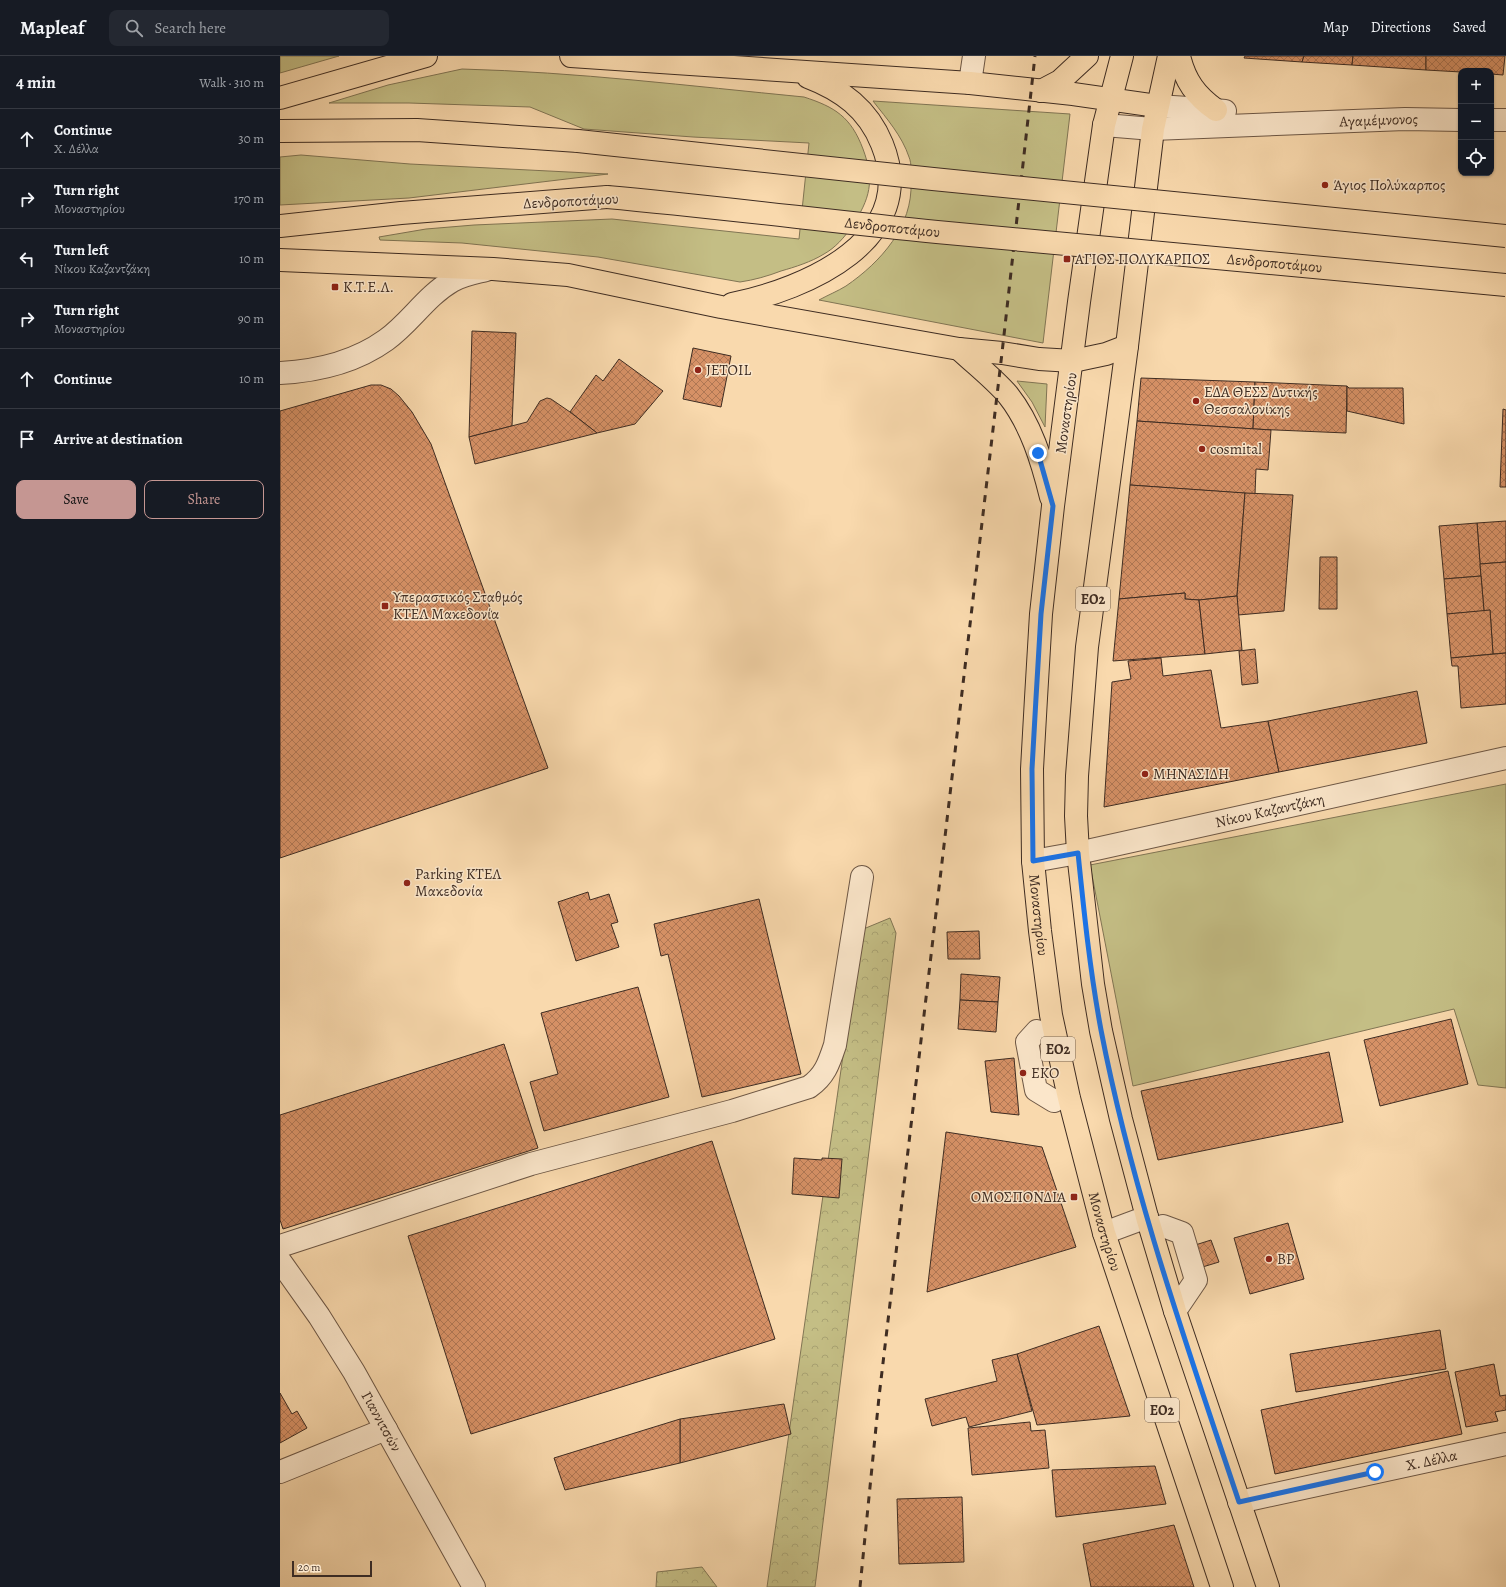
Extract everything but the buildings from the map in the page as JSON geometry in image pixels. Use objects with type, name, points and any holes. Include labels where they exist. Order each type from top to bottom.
[{"type":"main road","points":[[280,98],[426,56]]},
{"type":"main road","points":[[571,56],[970,83],[1157,106]]},
{"type":"main road","points":[[1041,91],[1060,81],[1087,56]]},
{"type":"main road","name":"Μοναστηρίου","points":[[1122,56],[1104,125],[1053,506],[1041,614],[1032,769],[1033,861],[1051,1015],[1071,1105],[1104,1233],[1222,1587]]},
{"type":"main road","name":"ΕΟ2","points":[[1169,56],[1153,129],[1127,346],[1087,647],[1077,776],[1076,816],[1078,853],[1093,984],[1100,1024],[1121,1119],[1155,1221],[1175,1311],[1268,1587]]},
{"type":"main road","points":[[1179,56],[1188,82],[1202,100],[1216,110]]},
{"type":"main road","points":[[721,307],[758,299],[825,272],[857,248],[878,223],[886,206],[890,190],[888,160],[880,138],[869,120],[857,106],[844,95],[826,84],[795,71]]},
{"type":"main road","points":[[280,132],[416,130],[578,141],[932,179],[1506,236]]},
{"type":"main road","name":"Δενδροποτάμου","points":[[289,225],[401,213],[607,197],[716,207],[934,232],[1231,258],[1506,285]]},
{"type":"main road","points":[[280,240],[289,225]]},
{"type":"main road","points":[[280,260],[493,269],[568,275],[721,307],[959,348],[1039,359],[1073,361],[1106,354],[1127,346]]},
{"type":"main road","points":[[959,348],[998,385],[1026,424],[1038,453],[1053,506]]},
{"type":"street","points":[[970,83],[974,56]]},
{"type":"street","name":"Αγαμέμνονος","points":[[1157,106],[1216,110],[1297,123]]},
{"type":"street","name":"Αγαμέμνονος","points":[[1104,125],[1153,129],[1405,119],[1458,120]]},
{"type":"street","points":[[1494,120],[1506,120]]},
{"type":"street","points":[[280,373],[310,371],[347,361],[362,355],[386,340],[436,293],[452,281],[469,274],[493,269]]},
{"type":"street","name":"Νίκου Καζαντζάκη","points":[[1033,861],[1078,853],[1506,758]]},
{"type":"street","points":[[280,1246],[531,1164],[732,1111],[809,1087],[819,1080],[830,1062],[835,1045],[862,877]]},
{"type":"street","points":[[1037,1031],[1027,1042],[1036,1090],[1054,1101]]},
{"type":"street","points":[[1104,1233],[1155,1221],[1182,1233],[1196,1280],[1175,1311]]},
{"type":"street","name":"Γιαννιτσών","points":[[280,1261],[319,1316],[386,1429],[474,1587]]},
{"type":"street","points":[[280,1472],[386,1429]]},
{"type":"street","name":"Χ. Δέλλα","points":[[1239,1502],[1506,1444]]},
{"type":"green space","points":[[280,56],[339,56],[280,73]]},
{"type":"green space","points":[[462,69],[590,76],[804,97],[833,109],[847,121],[853,129],[867,160],[870,180],[867,198],[849,230],[840,242],[828,252],[797,266],[761,278],[740,282],[598,257],[462,243],[380,240],[379,237],[426,229],[474,225],[612,219],[799,239],[809,143],[693,137],[584,129],[530,107],[409,103],[329,103],[388,85]]},
{"type":"green space","points":[[873,101],[1070,114],[1043,343],[819,300],[846,286],[871,266],[892,242],[901,228],[907,213],[910,198],[910,160],[898,135]]},
{"type":"green space","points":[[301,155],[410,164],[608,174],[409,198],[280,205],[280,157]]},
{"type":"green space","points":[[1017,381],[1047,384],[1045,427],[1032,402]]},
{"type":"green space","points":[[1506,784],[1506,1088],[1478,1085],[1454,1009],[1133,1086],[1090,865]]},
{"type":"green space","points":[[890,918],[896,933],[815,1587],[767,1587],[861,930]]},
{"type":"green space","points":[[702,1567],[717,1587],[656,1587],[657,1572]]},
{"type":"railway","points":[[860,1587],[879,1397],[1002,353],[1035,56]]},
{"type":"place","name":"Άγιος Πολύκαρπος","points":[[1325,185]]},
{"type":"place","name":"ΑΓΙΟΣ ΠΟΛΥΚΑΡΠΟΣ","points":[[1067,259]]},
{"type":"place","name":"Κ.Τ.Ε.Λ.","points":[[335,287]]},
{"type":"place","name":"JETOIL","points":[[698,370]]},
{"type":"place","name":"ΕΔΑ ΘΕΣΣ Δυτικής Θεσσαλονίκης","points":[[1196,401]]},
{"type":"place","name":"cosmital","points":[[1202,449]]},
{"type":"place","name":"Υπεραστικός Σταθμός ΚΤΕΛ Μακεδονία","points":[[385,606]]},
{"type":"place","name":"ΜΗΝΑΣΙΔΗ","points":[[1145,774]]},
{"type":"place","name":"Parking ΚΤΕΛ Μακεδονία","points":[[407,883]]},
{"type":"place","name":"EKO","points":[[1023,1073]]},
{"type":"place","name":"ΟΜΟΣΠΟΝΔΙΑ","points":[[1074,1197]]},
{"type":"place","name":"BP","points":[[1269,1259]]},
{"type":"route","points":[[1038,453],[1053,506],[1041,614],[1032,769],[1033,861],[1078,853],[1093,984],[1102,1031],[1121,1119],[1147,1217],[1175,1311],[1239,1502],[1375,1472]]}]
